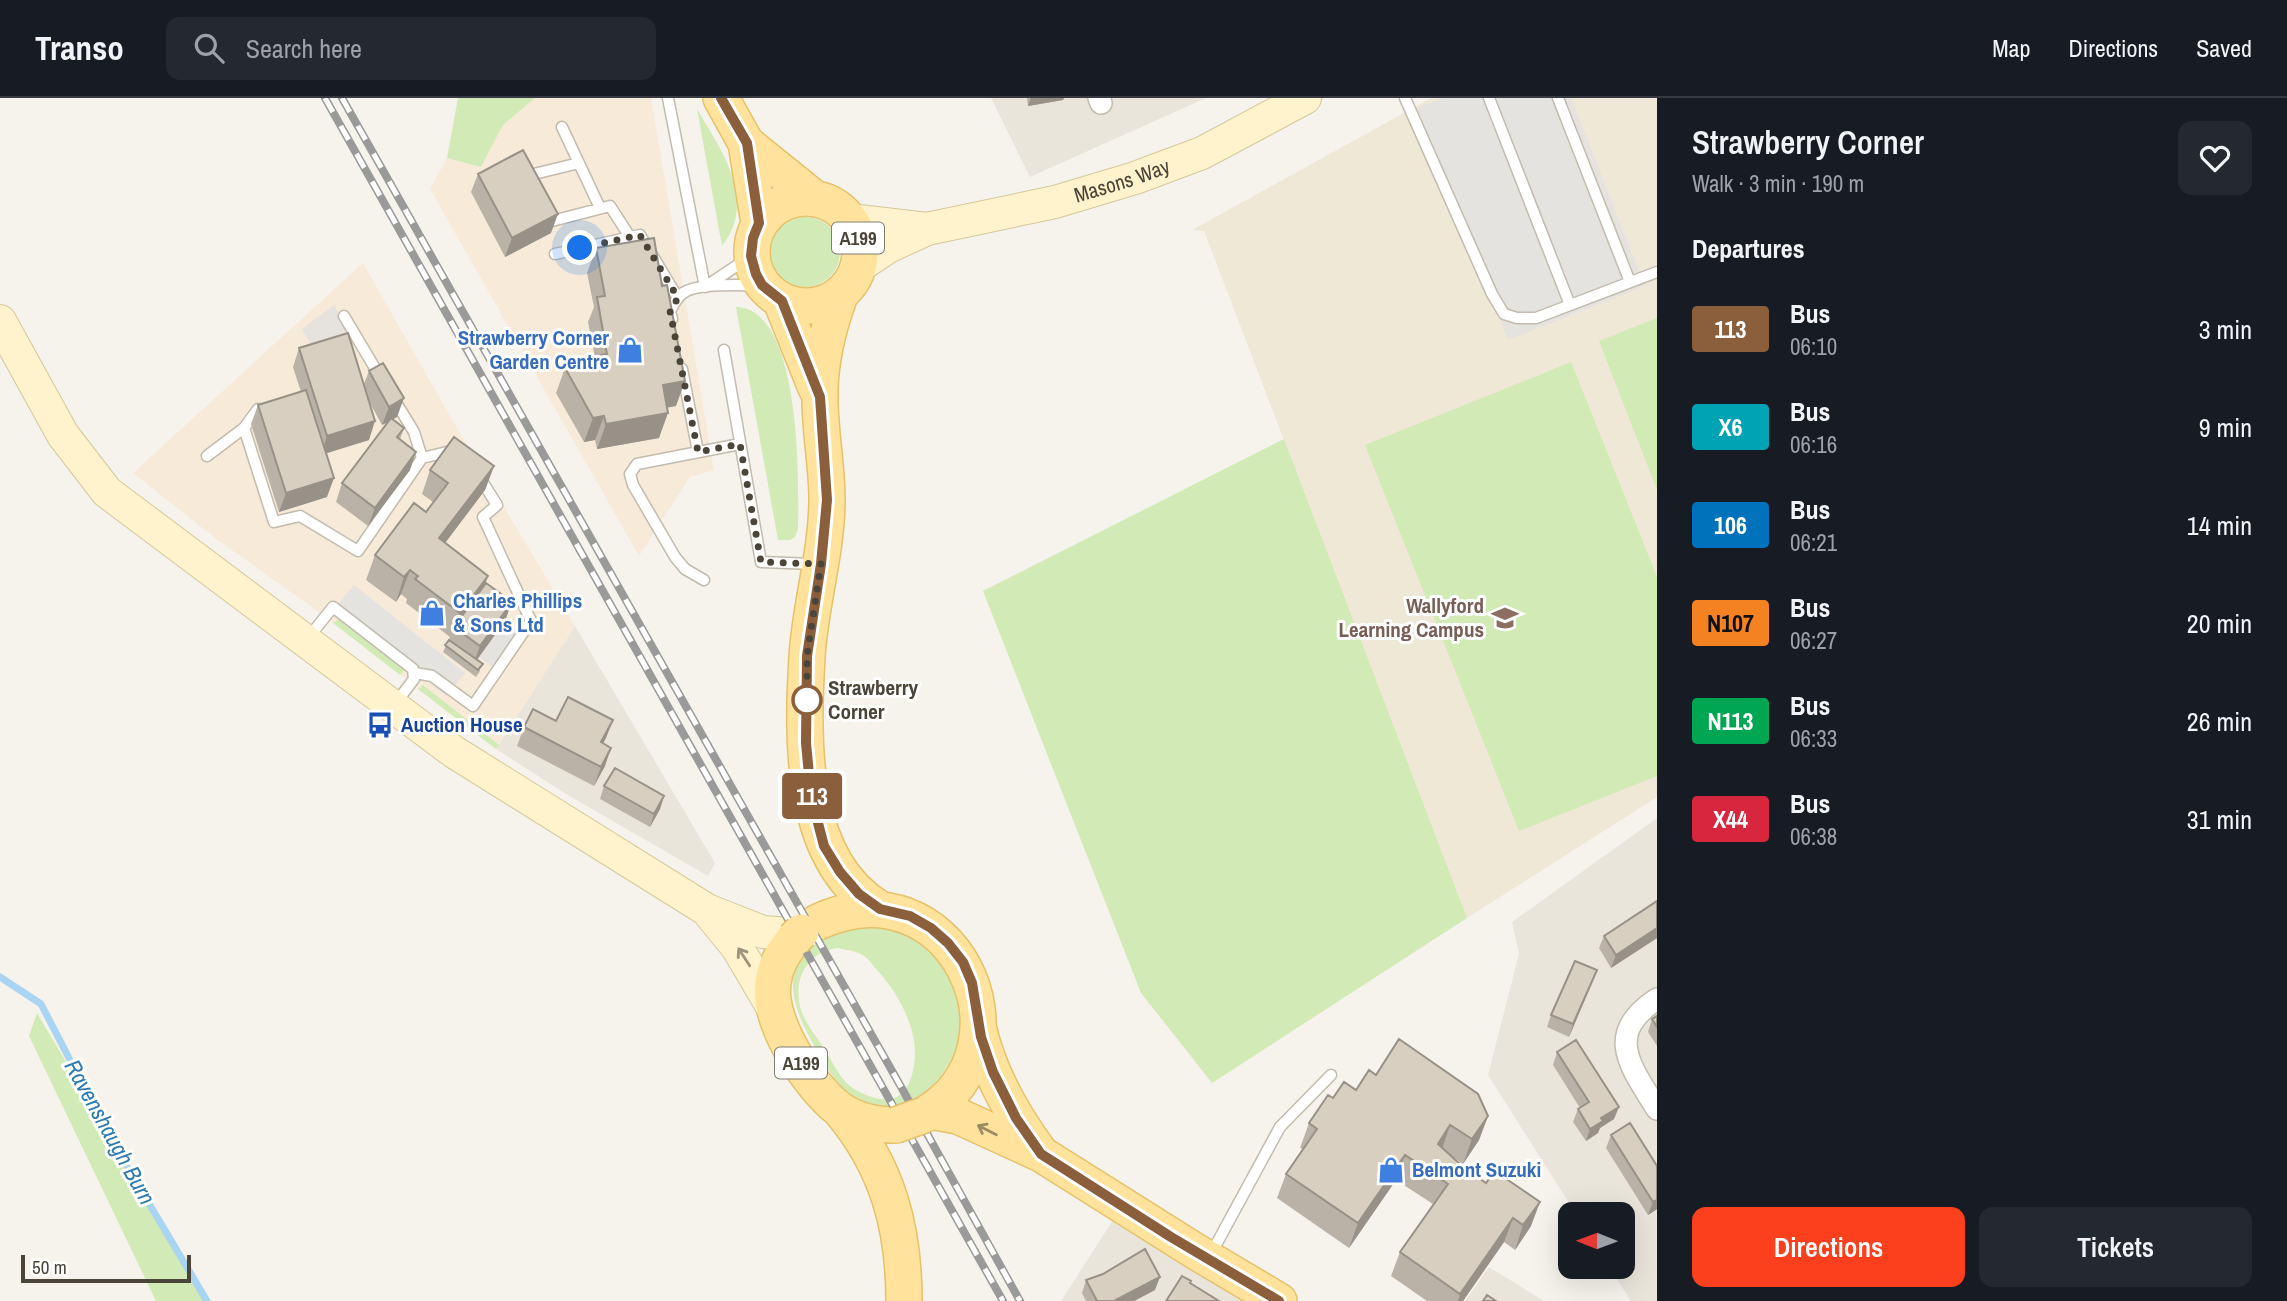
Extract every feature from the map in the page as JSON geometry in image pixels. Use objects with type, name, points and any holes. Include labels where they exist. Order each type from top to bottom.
[{"type":"main road","name":"A199","points":[[721,98],[747,143],[814,198]]},
{"type":"main road","name":"Masons Way","points":[[858,267],[888,247],[927,229],[1055,202],[1135,178],[1202,153],[1305,98]]},
{"type":"main road","name":"A199","points":[[747,143],[763,266],[820,397]]},
{"type":"main road","name":"A199","points":[[763,266],[780,204],[800,197],[814,198],[836,206],[850,220],[859,238],[858,267],[851,283],[840,295],[827,332],[820,397],[827,500],[821,564],[807,656],[806,743],[811,790],[824,846],[822,901],[804,929],[783,953],[776,967],[773,983],[774,1010],[793,1053],[863,1139],[886,1183],[894,1207]]},
{"type":"main road","name":"Masons Way","points":[[850,220],[927,229]]},
{"type":"main road","points":[[763,266],[807,306],[827,302],[840,295]]},
{"type":"main road","points":[[0,321],[63,435],[107,492],[454,752],[707,910],[763,932],[804,929]]},
{"type":"main road","name":"A199","points":[[824,846],[851,886],[880,909]]},
{"type":"main road","name":"A199","points":[[804,929],[850,911],[880,909],[910,916],[931,928],[948,943],[963,962],[972,983],[978,1023],[970,1061],[959,1082],[912,1121],[896,1153],[894,1207],[904,1301]]},
{"type":"main road","points":[[707,910],[737,947],[774,1010]]},
{"type":"main road","points":[[978,1023],[984,1048],[999,1086],[1041,1154]]},
{"type":"main road","name":"A199","points":[[839,1109],[868,1123],[912,1121]]},
{"type":"main road","points":[[912,1121],[958,1116],[1041,1154],[1279,1301]]},
{"type":"street","points":[[1657,999],[1636,1015],[1630,1024],[1625,1045],[1630,1065],[1657,1109]]},
{"type":"lane","points":[[668,98],[705,287]]},
{"type":"lane","points":[[1405,98],[1492,294],[1504,314],[1517,318],[1536,318],[1657,272]]},
{"type":"lane","points":[[1489,98],[1570,305]]},
{"type":"lane","points":[[1558,98],[1630,282]]},
{"type":"lane","points":[[562,128],[600,208]]},
{"type":"lane","points":[[534,174],[579,163]]},
{"type":"lane","points":[[552,220],[610,206],[630,237]]},
{"type":"lane","points":[[555,254],[640,235],[678,298]]},
{"type":"lane","points":[[705,287],[763,266]]},
{"type":"lane","points":[[675,336],[670,311],[685,291],[705,287],[763,266]]},
{"type":"lane","points":[[344,316],[414,432],[422,458]]},
{"type":"lane","points":[[724,350],[761,562],[821,564]]},
{"type":"lane","points":[[680,361],[698,452]]},
{"type":"lane","points":[[207,456],[244,428],[258,408]]},
{"type":"lane","points":[[244,428],[274,522],[300,516],[358,551],[422,458],[461,449],[468,460]]},
{"type":"lane","points":[[704,580],[685,569],[675,557],[633,485],[630,474],[637,464],[740,444]]},
{"type":"lane","points":[[306,641],[333,607],[415,673],[432,676],[473,706],[531,621],[483,517],[497,505],[476,471]]},
{"type":"lane","points":[[393,706],[408,688],[415,673]]},
{"type":"lane","points":[[1209,1260],[1280,1127],[1331,1074]]},
{"type":"shaded area","points":[[535,98],[651,98],[714,470],[690,477],[639,556],[430,189],[447,158],[481,167],[503,125]]},
{"type":"shaded area","points":[[991,98],[1206,98],[1030,177]]},
{"type":"shaded area","name":"Wallyford Learning Campus","points":[[1431,98],[1657,98],[1657,797],[1467,918],[1204,231],[1192,230]]},
{"type":"shaded area","points":[[1443,98],[1571,98],[1645,286],[1508,340],[1417,108]]},
{"type":"shaded area","points":[[363,263],[451,418],[575,626],[496,749],[330,620],[219,541],[133,473]]},
{"type":"shaded area","points":[[334,305],[348,332],[313,348],[302,329]]},
{"type":"shaded area","points":[[354,585],[465,673],[446,696],[335,608]]},
{"type":"shaded area","points":[[505,621],[519,631],[493,667],[479,657]]},
{"type":"shaded area","points":[[575,626],[715,863],[708,876],[566,794],[496,749]]},
{"type":"shaded area","points":[[1657,818],[1657,1301],[1631,1301],[1617,1279],[1635,1279],[1635,1202],[1568,1202],[1488,1075],[1519,954],[1512,922]]},
{"type":"shaded area","points":[[1113,1220],[1244,1301],[1061,1301]]},
{"type":"shaded area","points":[[1489,1267],[1544,1301],[1465,1301]]},
{"type":"green space","points":[[458,98],[535,98],[503,125],[481,167],[447,158]]},
{"type":"green space","points":[[697,109],[725,158],[736,193],[737,211],[732,229],[722,246]]},
{"type":"green space","points":[[805,217],[830,227],[840,252],[830,277],[805,287],[780,277],[770,252],[780,227]]},
{"type":"green space","points":[[736,307],[758,315],[774,336],[785,366],[792,401],[798,475],[798,529],[795,537],[790,540],[778,540]]},
{"type":"green space","points":[[1657,318],[1657,490],[1599,341]]},
{"type":"green space","points":[[1571,362],[1657,577],[1657,776],[1519,831],[1365,445]]},
{"type":"green space","points":[[1284,439],[1467,918],[1212,1083],[1141,993],[983,591]]},
{"type":"green space","points":[[339,619],[404,670],[400,675],[333,623]]},
{"type":"green space","points":[[423,685],[499,745],[496,749],[418,689]]},
{"type":"green space","points":[[856,926],[888,927],[907,933],[923,943],[937,956],[956,989],[961,1027],[951,1060],[933,1085],[921,1095],[894,1106],[879,1107],[863,1102],[841,1085],[815,1047],[795,1002],[794,974],[800,960],[810,948],[826,937]],"holes":[[[838,948],[866,957],[904,1009],[914,1039],[915,1054],[909,1083],[899,1096],[880,1099],[846,1083],[802,1012],[798,995],[801,976],[806,967],[819,954]]]},
{"type":"green space","points":[[37,1013],[208,1301],[156,1301],[29,1036]]},
{"type":"building","points":[[523,150],[558,214],[512,238],[478,174]]},
{"type":"building","name":"Strawberry Corner Garden Centre","points":[[654,238],[662,286],[667,285],[685,381],[663,385],[668,413],[606,424],[604,416],[593,418],[565,368],[602,361],[601,355],[607,354],[597,297],[605,296],[596,248]]},
{"type":"building","points":[[348,333],[375,421],[327,436],[299,348]]},
{"type":"building","points":[[383,363],[404,398],[389,407],[369,371]]},
{"type":"building","points":[[306,390],[334,478],[286,493],[258,405]]},
{"type":"building","points":[[391,418],[404,428],[397,437],[416,452],[375,508],[342,483]]},
{"type":"building","points":[[454,437],[494,466],[439,538],[488,576],[460,613],[415,579],[418,576],[410,570],[404,577],[375,555],[414,503],[426,512],[448,483],[430,470]]},
{"type":"building","points":[[486,583],[512,602],[480,646],[454,627]]},
{"type":"building","points":[[449,640],[483,664],[478,670],[445,645]]},
{"type":"building","points":[[568,697],[613,720],[601,742],[611,748],[601,767],[524,727],[533,709],[556,721]]},
{"type":"building","points":[[615,768],[664,796],[654,814],[604,786]]},
{"type":"building","points":[[1657,901],[1657,928],[1616,955],[1604,936]]},
{"type":"building","points":[[1575,961],[1597,970],[1573,1024],[1551,1015]]},
{"type":"building","points":[[1399,1039],[1478,1094],[1488,1116],[1472,1139],[1450,1125],[1438,1144],[1486,1183],[1495,1171],[1540,1202],[1523,1225],[1513,1218],[1460,1294],[1400,1252],[1448,1184],[1405,1155],[1358,1223],[1286,1174],[1317,1129],[1309,1123],[1328,1095],[1333,1098],[1344,1082],[1356,1090],[1369,1070],[1376,1075]]},
{"type":"building","points":[[1576,1040],[1619,1107],[1601,1118],[1603,1121],[1590,1129],[1578,1109],[1589,1102],[1557,1052]]},
{"type":"building","points":[[1630,1123],[1657,1166],[1657,1200],[1653,1202],[1611,1135]]},
{"type":"building","points":[[1145,1249],[1160,1277],[1114,1301],[1097,1301],[1086,1280],[1103,1274]]},
{"type":"building","points":[[1182,1276],[1191,1281],[1190,1283],[1219,1301],[1166,1301]]},
{"type":"building","points":[[1487,1295],[1496,1301],[1483,1301]]},
{"type":"waterway","name":"Ravenshaugh Burn","points":[[0,977],[41,1004],[113,1143],[207,1301]]},
{"type":"railway","points":[[325,98],[1003,1301]]},
{"type":"railway","points":[[342,98],[1020,1301]]},
{"type":"bus line","name":"113","points":[[721,98],[747,143],[759,223],[753,238],[751,256],[756,274],[762,285],[782,301],[820,397],[827,500],[821,564],[807,656],[806,743],[811,796],[824,846],[840,872],[859,894],[880,909],[910,916],[931,928],[963,962],[972,983],[981,1037],[993,1072],[1016,1118],[1041,1154],[1171,1237],[1279,1301]]},
{"type":"place","name":"Strawberry Corner Garden Centre","points":[[630,350]]},
{"type":"place","name":"Charles Phillips & Sons Ltd","points":[[432,613]]},
{"type":"place","name":"Wallyford Learning Campus","points":[[1505,618]]},
{"type":"place","name":"Strawberry Corner","points":[[807,700]]},
{"type":"place","name":"Auction House","points":[[380,725]]},
{"type":"place","name":"Belmont Suzuki","points":[[1391,1170]]},
{"type":"route","points":[[580,248],[640,235],[678,298],[670,311],[698,452],[740,444],[761,562],[821,564],[807,656],[807,700]]}]
